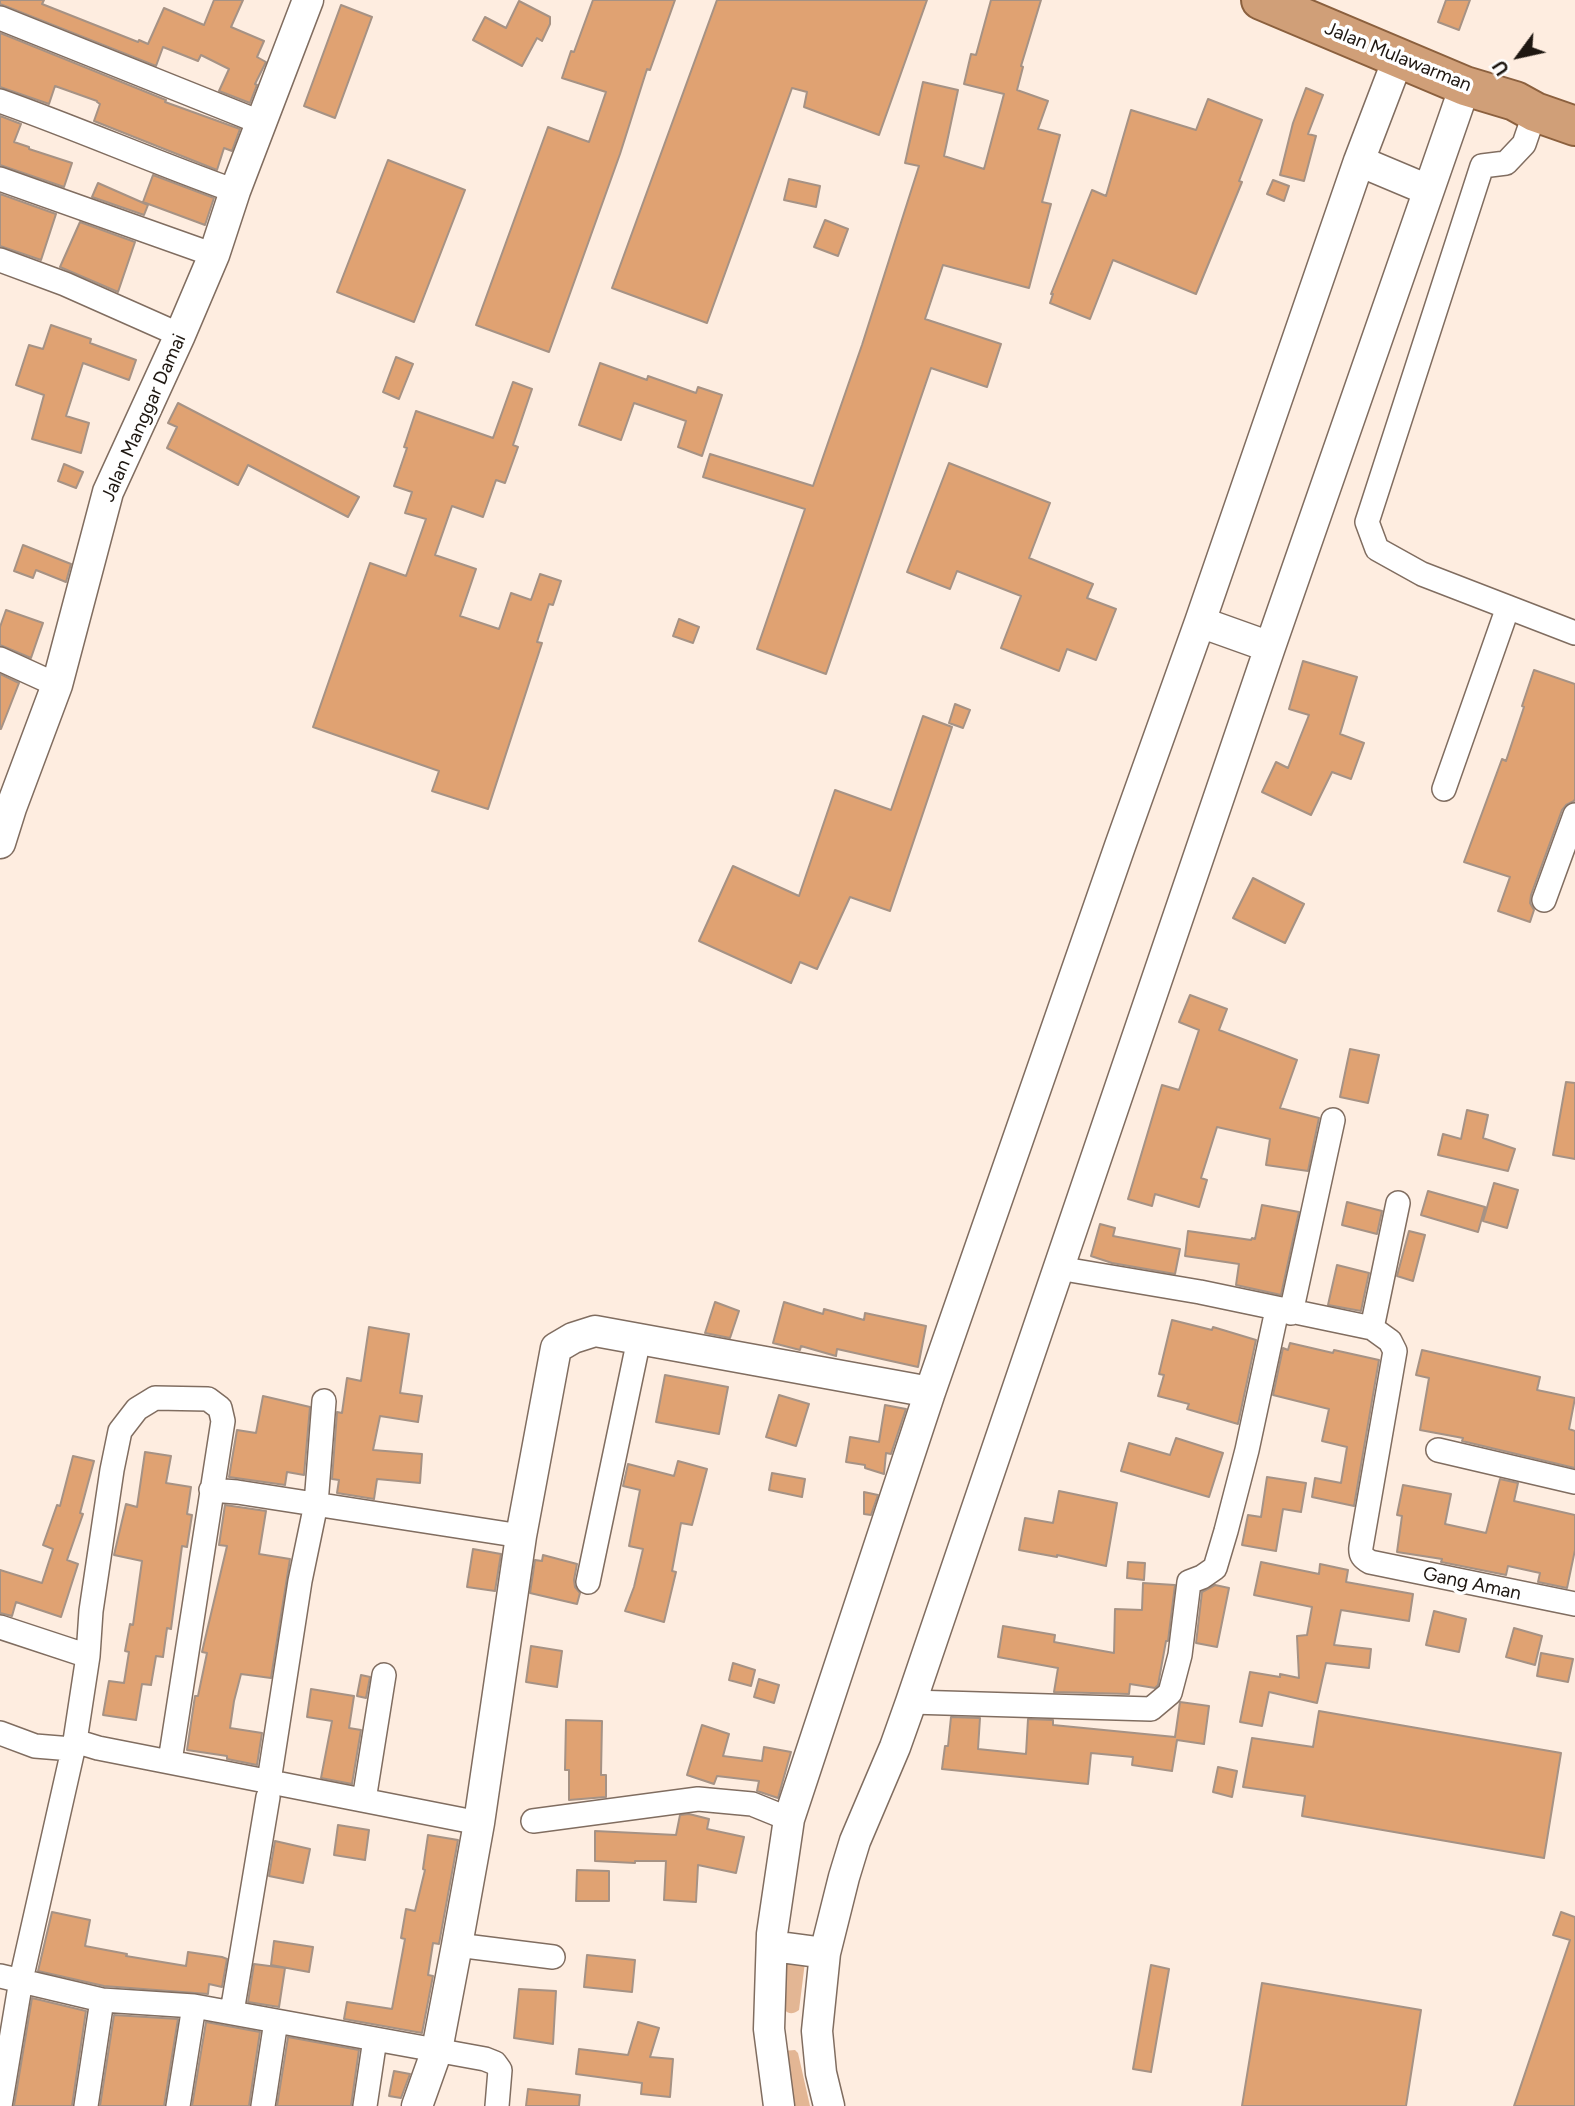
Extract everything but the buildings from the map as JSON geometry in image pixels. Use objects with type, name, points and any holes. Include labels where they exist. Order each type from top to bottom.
[{"type":"highway","name":"Jalan Mulawarman","points":[[1261,0],[1465,86],[1515,101],[1535,112],[1575,126]]},
{"type":"street","name":"Jalan Manggar Damai","points":[[0,843],[57,685],[108,492],[214,255],[235,191],[309,0]]},
{"type":"street","points":[[0,19],[262,123]]},
{"type":"street","points":[[779,2106],[769,2029],[772,1934],[789,1819],[930,1392],[1359,161],[1398,59]]},
{"type":"street","points":[[829,2106],[821,2073],[817,2031],[825,1953],[855,1841],[895,1748],[911,1702],[1270,647],[1465,86]]},
{"type":"street","points":[[0,101],[235,191]]},
{"type":"street","points":[[1535,112],[1524,144],[1506,163],[1482,166],[1367,522],[1377,550],[1422,574],[1575,633]]},
{"type":"street","points":[[1359,161],[1428,190]]},
{"type":"street","points":[[0,179],[214,255]]},
{"type":"street","points":[[0,260],[65,284],[180,335]]},
{"type":"street","points":[[1444,789],[1508,607]]},
{"type":"street","points":[[1200,622],[1270,647]]},
{"type":"street","points":[[0,659],[57,685]]},
{"type":"street","points":[[1544,900],[1575,815]]},
{"type":"street","points":[[911,1702],[1151,1709],[1170,1693],[1180,1655],[1189,1582],[1215,1568],[1333,1119]]},
{"type":"street","points":[[1058,1268],[1200,1292],[1372,1328],[1398,1203]]},
{"type":"street","name":"Gang Aman","points":[[1372,1328],[1390,1341],[1395,1351],[1360,1552],[1364,1559],[1575,1604]]},
{"type":"street","points":[[417,2106],[437,2050],[457,1945],[479,1824],[521,1536],[556,1348],[573,1338],[595,1331],[930,1392]]},
{"type":"street","points":[[588,1582],[639,1339]]},
{"type":"street","points":[[0,2106],[10,1978],[72,1753],[88,1656],[90,1611],[111,1470],[120,1431],[137,1409],[155,1398],[208,1398],[220,1408],[223,1421],[170,1761]]},
{"type":"street","points":[[232,2012],[300,1581],[316,1504],[324,1401]]},
{"type":"street","points":[[1438,1450],[1575,1482]]},
{"type":"street","points":[[211,1490],[521,1536]]},
{"type":"street","points":[[0,1627],[88,1656]]},
{"type":"street","points":[[364,1800],[384,1675]]},
{"type":"street","points":[[0,1733],[35,1746],[72,1753],[98,1748],[170,1761],[268,1789],[364,1800],[479,1824]]},
{"type":"street","points":[[533,1821],[698,1799],[752,1804],[789,1819]]},
{"type":"street","points":[[457,1945],[553,1957]]},
{"type":"street","points":[[772,1946],[825,1953]]},
{"type":"street","points":[[10,1978],[102,2000],[194,2006],[485,2059],[495,2063],[500,2070],[497,2106]]},
{"type":"street","points":[[86,2106],[102,2000]]},
{"type":"street","points":[[178,2106],[194,2006]]},
{"type":"street","points":[[263,2106],[276,2021]]},
{"type":"street","points":[[769,2029],[817,2031]]},
{"type":"street","points":[[365,2106],[376,2039]]},
{"type":"shaded area","points":[[778,1956],[805,1962],[799,2010],[792,2013],[783,2009]]},
{"type":"shaded area","points":[[795,2050],[798,2053],[810,2106],[788,2106],[783,2051]]}]
